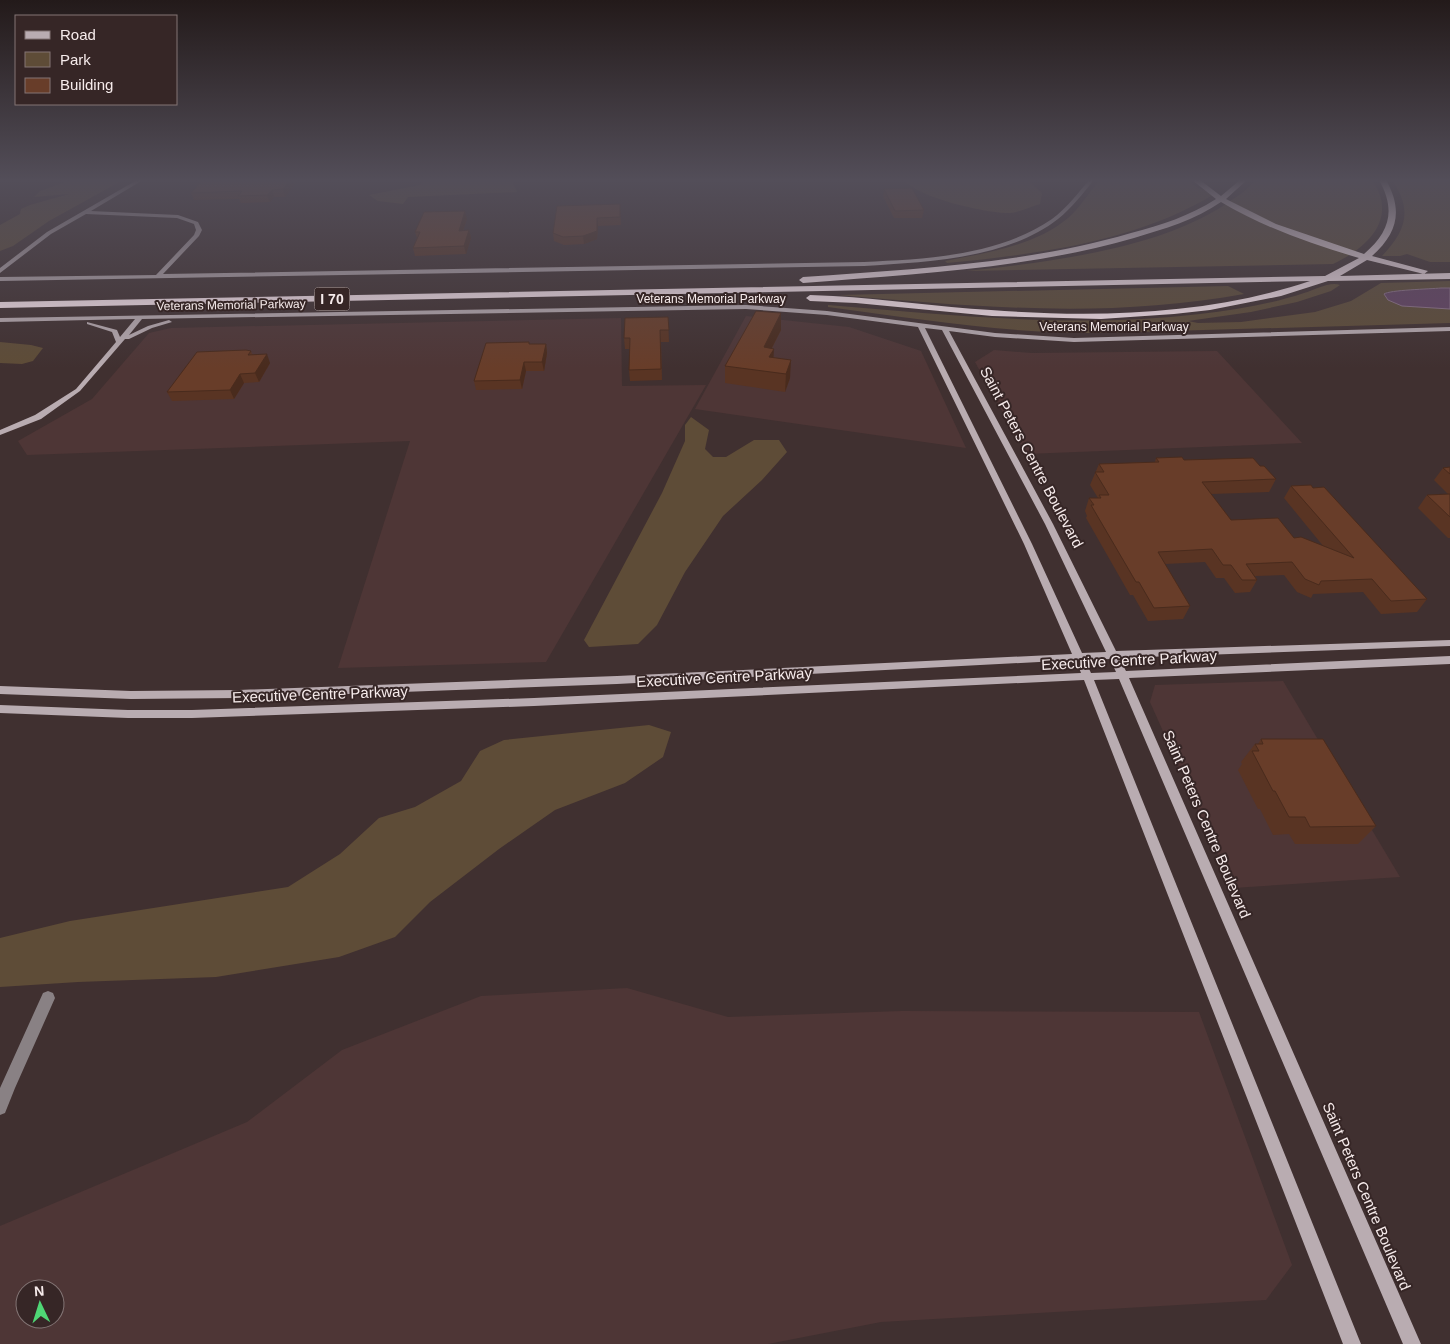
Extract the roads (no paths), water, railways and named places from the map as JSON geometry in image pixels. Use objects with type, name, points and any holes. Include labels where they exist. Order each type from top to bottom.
[{"type":"highway","points":[[802,280],[994,263],[1106,243]]},
{"type":"highway","points":[[1323,243],[1376,259],[1450,276]]},
{"type":"highway","points":[[664,293],[820,298],[994,313],[1052,315],[1134,314],[1215,306],[1270,296],[1305,286],[1337,274],[1361,260],[1380,243]]},
{"type":"highway","name":"I 70","points":[[0,296],[1450,267]]},
{"type":"highway","name":"I 70","points":[[0,305],[1450,276]]},
{"type":"street","points":[[0,271],[37,243]]},
{"type":"street","points":[[158,276],[190,243]]},
{"type":"street","points":[[0,279],[858,264],[919,260],[978,250],[1001,243]]},
{"type":"street","name":"Veterans Memorial Parkway","points":[[0,320],[746,308],[827,313],[1024,338],[1074,340],[1450,329]]},
{"type":"street","points":[[119,342],[150,327],[192,317]]},
{"type":"street","points":[[0,433],[38,417],[78,390],[140,318]]},
{"type":"street","points":[[66,319],[106,327],[115,331],[119,342]]},
{"type":"street","points":[[921,326],[1028,544],[1088,677],[1352,1344]]},
{"type":"street","name":"Saint Peters Centre Boulevard","points":[[945,329],[1049,524],[1123,676],[1412,1344]]},
{"type":"street","name":"Executive Centre Parkway","points":[[0,690],[131,695],[238,694],[607,680],[1079,657],[1450,642]]},
{"type":"street","name":"Executive Centre Parkway","points":[[0,709],[128,714],[192,714],[534,702],[1450,660]]},
{"type":"street","points":[[0,1108],[48,998]]}]
